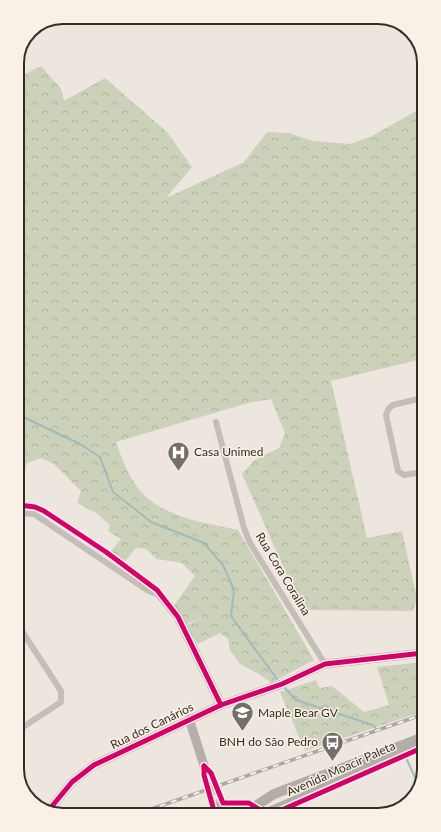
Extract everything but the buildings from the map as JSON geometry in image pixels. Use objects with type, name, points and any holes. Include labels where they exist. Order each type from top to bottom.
[{"type":"main road","name":"Avenida Moacir Paleta","points":[[255,808],[274,794],[417,740]]},
{"type":"main road","name":"Avenida Moacir Paleta","points":[[278,808],[417,748]]},
{"type":"main road","points":[[316,778],[322,789]]},
{"type":"street","points":[[417,399],[394,405],[389,408],[386,415],[398,472],[404,475],[417,473]]},
{"type":"street","name":"Rua Cora Coralina","points":[[216,422],[244,528],[250,543],[325,664]]},
{"type":"street","points":[[24,506],[44,511],[106,552],[152,585],[178,618],[221,705]]},
{"type":"street","points":[[28,513],[29,506]]},
{"type":"street","points":[[24,513],[40,518],[147,590],[161,596]]},
{"type":"street","points":[[24,634],[61,691],[62,699],[61,702],[24,726]]},
{"type":"street","name":"Rua dos Canários","points":[[52,806],[83,772],[189,719],[221,705],[282,684],[325,664],[417,654]]},
{"type":"street","points":[[189,719],[211,787]]},
{"type":"green space","points":[[41,66],[61,89],[64,101],[105,78],[167,132],[192,167],[166,198],[244,162],[267,132],[289,133],[313,141],[350,144],[372,136],[417,110],[417,360],[331,381],[367,538],[402,531],[417,599],[413,611],[305,610],[287,575],[242,474],[255,460],[279,448],[285,433],[271,399],[248,403],[116,442],[134,483],[143,494],[153,502],[163,509],[175,514],[200,522],[238,530],[314,660],[271,683],[259,674],[240,664],[230,650],[228,639],[220,633],[198,644],[185,626],[208,615],[184,625],[173,607],[195,576],[182,563],[157,559],[146,549],[136,548],[125,561],[110,552],[121,539],[108,531],[110,525],[96,513],[77,503],[81,491],[54,464],[41,458],[27,463],[25,470],[24,469],[24,74]]},
{"type":"green space","points":[[417,663],[417,713],[305,751],[280,692],[316,680],[320,688],[332,686],[364,712],[389,705],[377,667]]},
{"type":"waterway","points":[[24,417],[80,444],[100,457],[113,492],[151,522],[204,543],[223,565],[234,590],[231,616],[277,679]]},
{"type":"waterway","points":[[285,688],[296,700],[373,725],[376,729]]},
{"type":"waterway","points":[[407,760],[416,778]]},
{"type":"tunnel","points":[[211,787],[218,807]]},
{"type":"railway","points":[[154,808],[417,716]]},
{"type":"cycle path","points":[[24,506],[35,507],[44,511],[106,552],[157,590],[178,617],[221,705]]},
{"type":"cycle path","points":[[52,806],[72,782],[94,765],[221,705],[282,684],[325,664],[417,654]]},
{"type":"cycle path","points":[[286,808],[417,750]]},
{"type":"cycle path","points":[[204,766],[211,773],[223,803],[249,803],[257,808]]},
{"type":"cycle path","points":[[204,766],[204,775],[213,808]]},
{"type":"place","name":"Casa Unimed","points":[[178,472]]},
{"type":"place","name":"Maple Bear GV","points":[[242,732]]},
{"type":"place","name":"BNH do São Pedro","points":[[333,762]]}]
